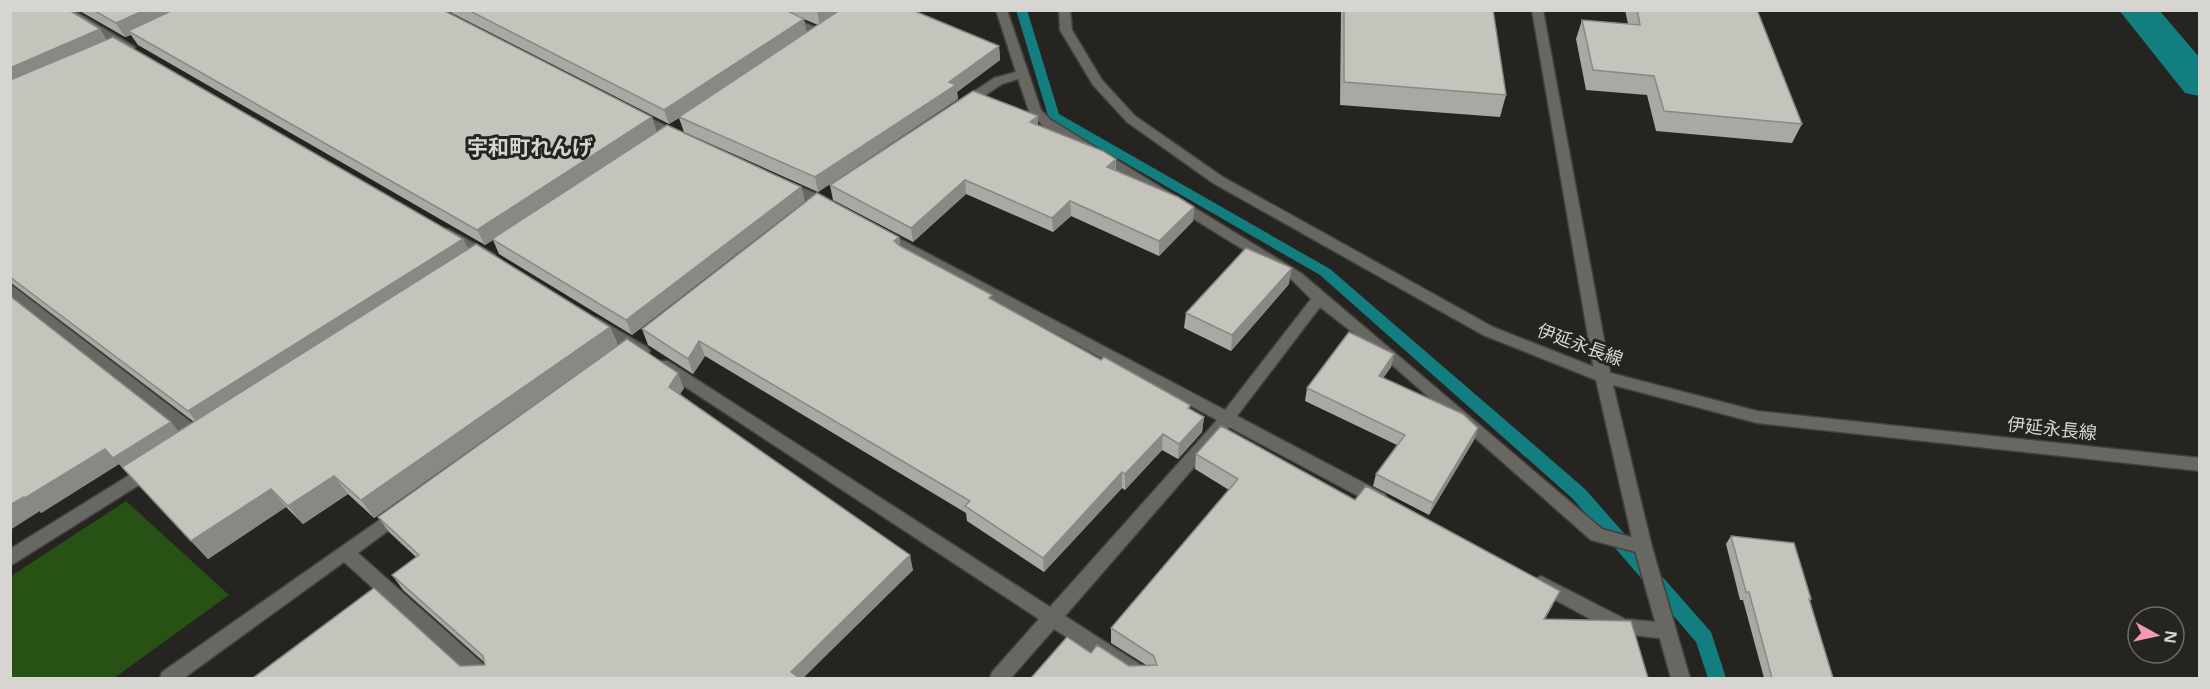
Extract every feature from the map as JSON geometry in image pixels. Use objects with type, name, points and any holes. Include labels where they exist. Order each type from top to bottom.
[{"type":"street","points":[[64,10],[146,57]]},
{"type":"street","points":[[767,10],[821,33]]},
{"type":"street","points":[[1001,10],[1035,111],[1047,123],[1296,276],[1319,298],[1379,345],[1597,535],[1643,547]]},
{"type":"street","name":"伊延永長線","points":[[1064,10],[1066,30],[1104,89],[1131,119],[1218,180],[1488,331],[1603,376],[1757,417],[2199,465]]},
{"type":"street","points":[[1537,10],[1603,376],[1643,547],[1680,678]]},
{"type":"street","points":[[948,114],[998,81],[1023,74]]},
{"type":"street","points":[[628,111],[691,142]]},
{"type":"street","points":[[776,181],[826,200],[800,215]]},
{"type":"street","points":[[433,224],[490,251],[504,266]]},
{"type":"street","points":[[871,229],[1393,507]]},
{"type":"street","points":[[465,267],[490,251]]},
{"type":"street","points":[[10,289],[199,437]]},
{"type":"street","points":[[999,678],[1226,420],[1319,298]]},
{"type":"street","points":[[584,315],[637,342],[1052,619],[1145,678]]},
{"type":"street","points":[[614,359],[637,342]]},
{"type":"street","points":[[10,559],[160,463]]},
{"type":"street","points":[[169,678],[412,503]]},
{"type":"street","points":[[345,552],[485,678]]},
{"type":"street","points":[[1529,578],[1623,627],[1667,631]]},
{"type":"green space","points":[[126,501],[229,595],[114,678],[11,678],[11,576]]},
{"type":"building","points":[[10,10],[69,10],[100,29],[10,68]]},
{"type":"building","points":[[93,10],[145,10],[116,23]]},
{"type":"building","points":[[173,10],[443,10],[652,117],[477,230],[128,31]]},
{"type":"building","points":[[468,10],[786,10],[804,19],[664,110]]},
{"type":"building","points":[[840,10],[912,10],[999,46],[949,82],[956,85],[815,177],[679,117]]},
{"type":"building","points":[[1344,10],[1493,10],[1506,95],[1344,82]]},
{"type":"building","points":[[1637,10],[1757,10],[1802,124],[1664,111],[1654,76],[1593,70],[1582,20],[1640,25]]},
{"type":"building","points":[[113,37],[463,239],[188,411],[10,277],[10,80]]},
{"type":"building","points":[[973,91],[1038,116],[1030,122],[1103,151],[1116,159],[1107,167],[1178,197],[1194,207],[1159,241],[1070,201],[1052,218],[965,180],[911,228],[830,185]]},
{"type":"building","points":[[667,125],[801,187],[626,320],[492,239]]},
{"type":"building","points":[[817,193],[899,237],[894,241],[900,246],[992,295],[989,298],[1101,360],[1104,357],[1190,405],[1188,408],[1204,417],[1179,444],[1163,434],[1125,474],[1122,472],[1043,558],[965,506],[970,501],[699,341],[688,359],[642,329]]},
{"type":"building","points":[[476,244],[610,327],[361,500],[334,476],[288,506],[271,489],[191,541],[122,467]]},
{"type":"building","points":[[1246,248],[1292,268],[1232,335],[1186,313]]},
{"type":"building","points":[[10,296],[171,422],[113,458],[105,449],[10,505]]},
{"type":"building","points":[[1349,332],[1394,354],[1379,376],[1463,414],[1478,428],[1433,503],[1376,474],[1405,435],[1307,388]]},
{"type":"building","points":[[627,339],[678,373],[669,387],[910,555],[791,672],[799,678],[253,678],[374,588],[460,666],[485,665],[483,656],[392,575],[419,555],[378,517]]},
{"type":"building","points":[[1221,426],[1355,500],[1366,486],[1560,591],[1544,619],[1631,621],[1648,678],[1031,678],[1067,637],[1091,653],[1097,645],[1129,666],[1157,665],[1154,656],[1111,628],[1238,479],[1196,454]]},
{"type":"building","points":[[1731,536],[1794,543],[1833,678],[1772,678]]},
{"type":"waterway","points":[[1021,10],[1053,116],[1325,272],[1579,494],[1704,638],[1717,678]]},
{"type":"waterway","points":[[2138,10],[2200,84]]},
{"type":"district","name":"宇和町れんげ","points":[[530,148]]}]
